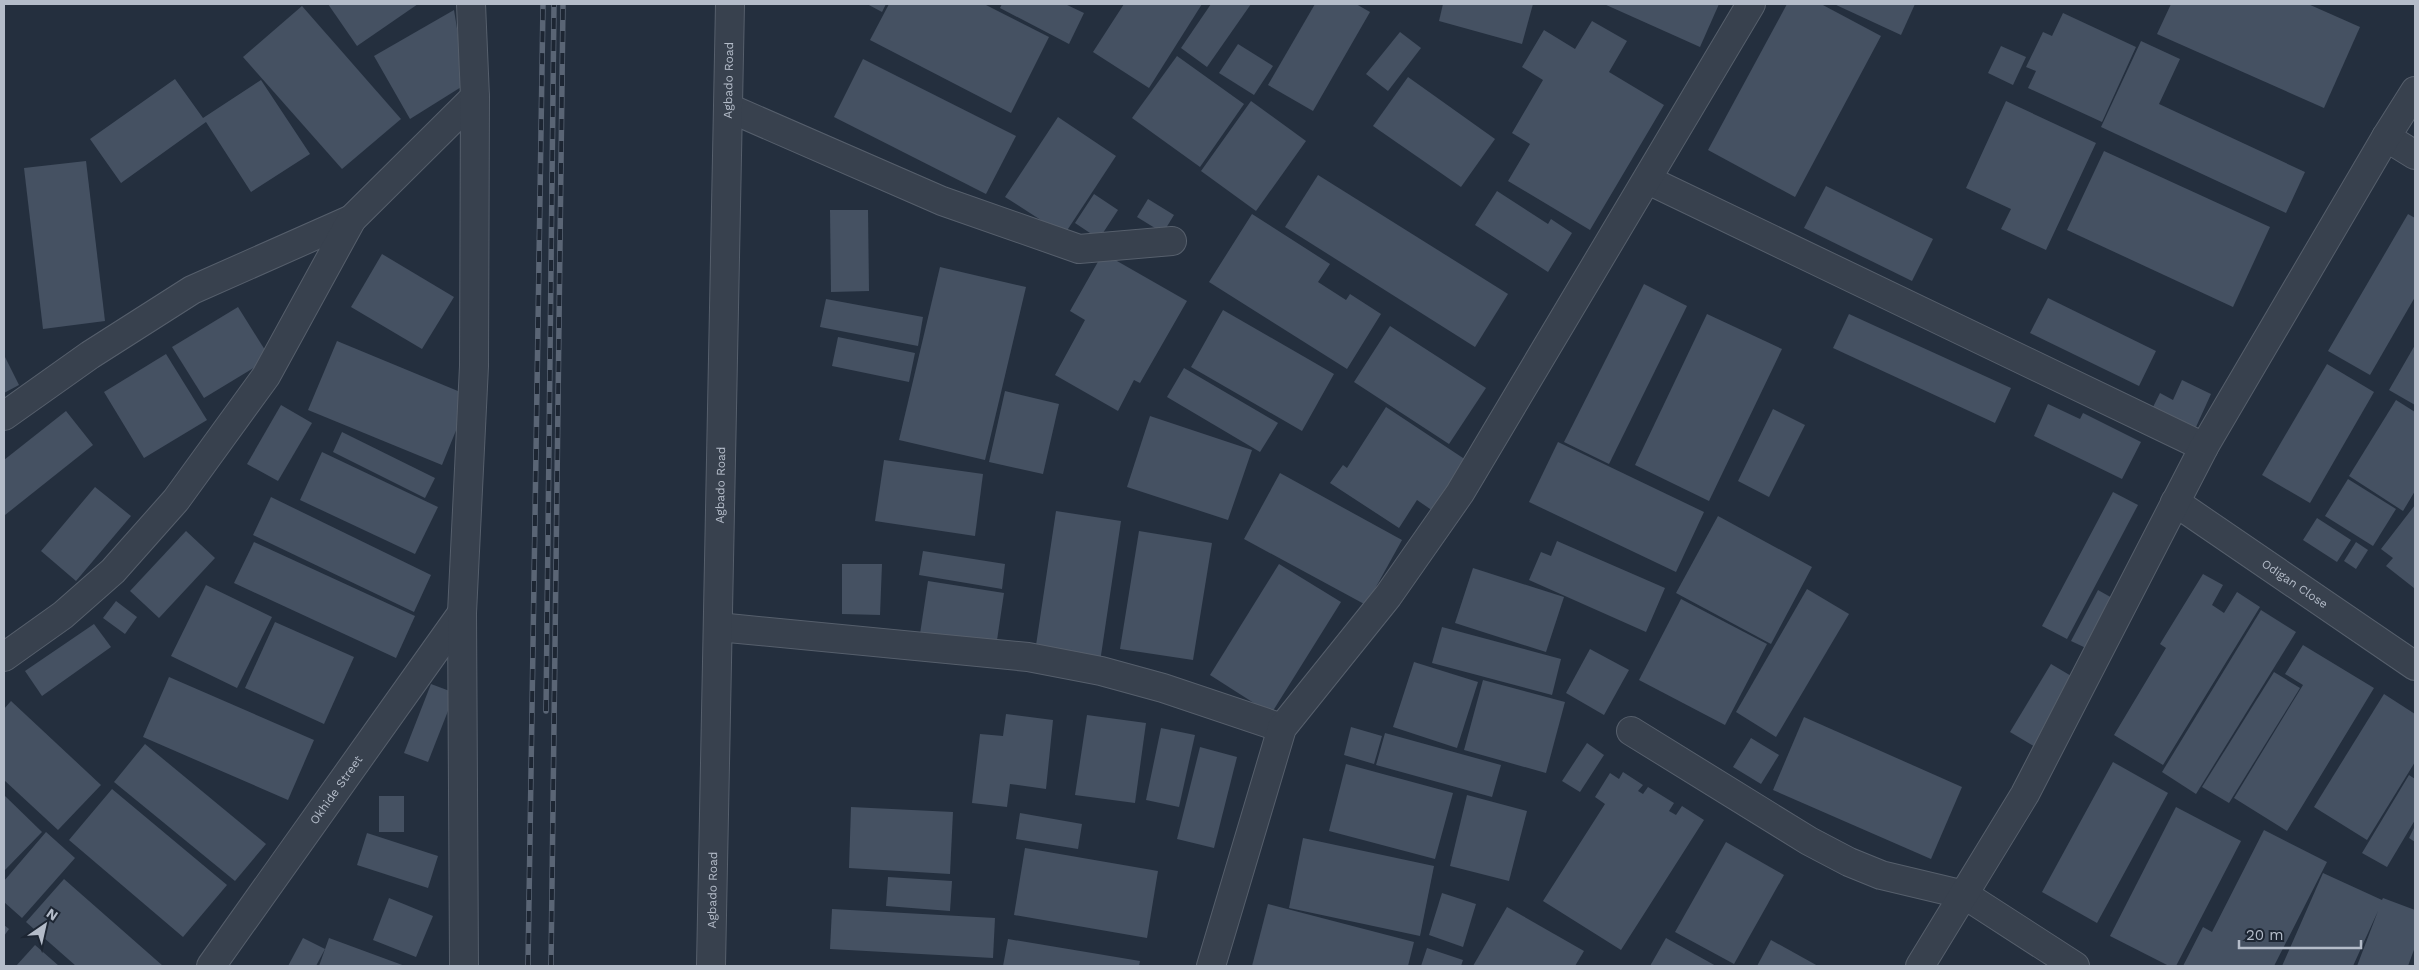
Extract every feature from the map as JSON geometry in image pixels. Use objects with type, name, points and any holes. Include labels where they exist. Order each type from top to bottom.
[{"type":"street","points":[[464,966],[462,613],[474,366],[475,97],[471,4]]},
{"type":"street","name":"Agbado Road","points":[[711,966],[730,4]]},
{"type":"street","points":[[1210,966],[1282,728],[1388,596],[1460,493],[1751,4]]},
{"type":"street","points":[[1920,966],[2025,794],[2204,447],[2415,91]]},
{"type":"street","points":[[4,657],[64,615],[113,571],[176,500],[266,376],[352,219],[475,97]]},
{"type":"street","points":[[729,108],[942,201],[1079,248],[1172,241]]},
{"type":"street","points":[[2386,137],[2415,155]]},
{"type":"street","points":[[1648,180],[2204,447]]},
{"type":"street","points":[[4,416],[90,355],[192,290],[352,219]]},
{"type":"street","name":"Odigan Close","points":[[2175,502],[2415,666]]},
{"type":"street","name":"Okhide Street","points":[[212,966],[462,613]]},
{"type":"street","points":[[718,627],[1028,657],[1101,671],[1154,685],[1282,728]]},
{"type":"street","points":[[1631,731],[1801,835],[1849,862],[1881,875],[1965,895],[2075,966]]},
{"type":"building","points":[[328,4],[418,4],[357,46]]},
{"type":"building","points":[[867,4],[886,4],[882,12]]},
{"type":"building","points":[[889,4],[984,4],[1049,37],[1011,113],[870,40]]},
{"type":"building","points":[[1002,4],[1065,4],[1084,13],[1069,44],[1000,8]]},
{"type":"building","points":[[1124,4],[1202,4],[1149,88],[1093,52]]},
{"type":"building","points":[[1211,4],[1251,4],[1207,67],[1181,48]]},
{"type":"building","points":[[1315,4],[1356,4],[1370,12],[1313,111],[1268,85]]},
{"type":"building","points":[[1443,4],[1533,4],[1522,44],[1439,21]]},
{"type":"building","points":[[1604,4],[1719,4],[1700,47]]},
{"type":"building","points":[[1787,4],[1821,4],[1881,36],[1795,197],[1708,150]]},
{"type":"building","points":[[1834,4],[1915,4],[1901,35]]},
{"type":"building","points":[[2171,4],[2308,4],[2360,27],[2324,108],[2157,34]]},
{"type":"building","points":[[302,6],[401,119],[342,169],[243,57]]},
{"type":"building","points":[[454,10],[466,84],[410,119],[374,56]]},
{"type":"building","points":[[2063,13],[2136,47],[2102,122],[2028,88],[2036,71],[2026,67],[2043,32],[2052,36]]},
{"type":"building","points":[[1592,21],[1627,41],[1609,72],[1664,105],[1590,230],[1508,181],[1530,144],[1512,133],[1543,80],[1522,67],[1544,30],[1575,49]]},
{"type":"building","points":[[1400,32],[1421,48],[1388,91],[1366,74]]},
{"type":"building","points":[[2141,41],[2180,59],[2159,104],[2305,172],[2286,213],[2101,127]]},
{"type":"building","points":[[1238,44],[1273,66],[1254,95],[1219,73]]},
{"type":"building","points":[[2001,46],[2026,57],[2013,85],[1988,73]]},
{"type":"building","points":[[1177,56],[1244,104],[1200,167],[1132,118]]},
{"type":"building","points":[[863,59],[1016,136],[986,194],[834,117]]},
{"type":"building","points":[[1408,77],[1495,139],[1461,187],[1373,126]]},
{"type":"building","points":[[175,79],[203,118],[261,80],[310,154],[251,192],[206,122],[121,183],[90,139]]},
{"type":"building","points":[[1251,101],[1306,141],[1256,211],[1201,171]]},
{"type":"building","points":[[2006,101],[2096,143],[2046,250],[2001,229],[2011,209],[1966,188]]},
{"type":"building","points":[[1058,117],[1116,156],[1064,235],[1005,197]]},
{"type":"building","points":[[2104,151],[2270,227],[2233,307],[2067,230]]},
{"type":"building","points":[[86,161],[105,321],[43,329],[24,168]]},
{"type":"building","points":[[1318,175],[1508,294],[1475,347],[1285,227]]},
{"type":"building","points":[[1826,186],[1933,239],[1912,281],[1804,228]]},
{"type":"building","points":[[1497,191],[1548,224],[1551,219],[1572,233],[1548,272],[1475,225]]},
{"type":"building","points":[[1094,194],[1118,210],[1099,239],[1075,223]]},
{"type":"building","points":[[1148,199],[1174,215],[1163,233],[1137,217]]},
{"type":"building","points":[[830,210],[868,210],[869,291],[831,292]]},
{"type":"building","points":[[1252,214],[1330,264],[1318,282],[1346,300],[1350,294],[1381,314],[1347,369],[1209,282]]},
{"type":"building","points":[[2408,214],[2415,218],[2415,297],[2370,375],[2328,351]]},
{"type":"building","points":[[1103,253],[1187,301],[1140,383],[1134,380],[1118,411],[1055,375],[1085,320],[1070,311]]},
{"type":"building","points":[[382,254],[454,297],[422,349],[351,307]]},
{"type":"building","points":[[940,267],[1026,287],[985,460],[899,440]]},
{"type":"building","points":[[1644,284],[1687,306],[1609,464],[1564,442]]},
{"type":"building","points":[[2048,298],[2156,351],[2139,386],[2030,333]]},
{"type":"building","points":[[826,299],[923,317],[918,346],[820,327]]},
{"type":"building","points":[[238,307],[270,358],[204,398],[172,347]]},
{"type":"building","points":[[1223,310],[1334,374],[1302,431],[1191,367]]},
{"type":"building","points":[[1707,314],[1782,349],[1709,501],[1635,465]]},
{"type":"building","points":[[1849,314],[2011,388],[1995,423],[1833,348]]},
{"type":"building","points":[[1390,326],[1486,388],[1449,444],[1354,382]]},
{"type":"building","points":[[838,337],[915,353],[909,382],[832,366]]},
{"type":"building","points":[[337,341],[470,396],[442,465],[308,410]]},
{"type":"building","points":[[2415,345],[2415,405],[2389,390]]},
{"type":"building","points":[[166,354],[207,420],[144,458],[104,392]]},
{"type":"building","points":[[4,355],[19,385],[4,393]]},
{"type":"building","points":[[2327,364],[2374,392],[2310,503],[2262,475]]},
{"type":"building","points":[[1184,368],[1278,423],[1260,452],[1167,397]]},
{"type":"building","points":[[2182,380],[2211,394],[2196,427],[2153,407],[2160,393],[2173,400]]},
{"type":"building","points":[[1005,391],[1059,404],[1043,474],[989,462]]},
{"type":"building","points":[[2396,400],[2415,412],[2415,491],[2403,511],[2349,476]]},
{"type":"building","points":[[2048,404],[2080,419],[2083,413],[2141,442],[2122,479],[2034,436]]},
{"type":"building","points":[[281,405],[312,423],[278,481],[247,464]]},
{"type":"building","points":[[1386,407],[1466,460],[1433,511],[1417,500],[1399,528],[1330,483],[1343,465],[1347,468]]},
{"type":"building","points":[[1773,409],[1805,425],[1769,497],[1738,481]]},
{"type":"building","points":[[66,411],[93,445],[5,515],[4,460]]},
{"type":"building","points":[[1150,416],[1252,450],[1228,520],[1127,487]]},
{"type":"building","points":[[342,432],[435,478],[425,498],[333,452]]},
{"type":"building","points":[[1558,442],[1704,512],[1676,572],[1529,502]]},
{"type":"building","points":[[322,452],[438,507],[415,554],[300,500]]},
{"type":"building","points":[[884,460],[983,474],[975,536],[875,521]]},
{"type":"building","points":[[1280,473],[1402,540],[1366,605],[1244,539]]},
{"type":"building","points":[[2348,479],[2396,509],[2373,546],[2325,516]]},
{"type":"building","points":[[95,487],[131,516],[76,581],[41,551]]},
{"type":"building","points":[[2113,492],[2138,505],[2067,639],[2042,626]]},
{"type":"building","points":[[271,497],[431,575],[414,612],[253,535]]},
{"type":"building","points":[[2415,505],[2414,588],[2386,566],[2393,558],[2381,549]]},
{"type":"building","points":[[1056,511],[1121,521],[1100,662],[1035,652]]},
{"type":"building","points":[[1718,516],[1812,567],[1771,644],[1676,593]]},
{"type":"building","points":[[2317,518],[2351,540],[2337,562],[2303,540]]},
{"type":"building","points":[[186,531],[215,558],[159,618],[130,591]]},
{"type":"building","points":[[1139,531],[1212,543],[1193,660],[1120,649]]},
{"type":"building","points":[[1557,541],[1665,588],[1646,632],[1529,580],[1541,552],[1551,556]]},
{"type":"building","points":[[254,542],[415,616],[396,658],[234,583]]},
{"type":"building","points":[[2356,542],[2368,550],[2356,569],[2344,561]]},
{"type":"building","points":[[923,551],[1005,564],[1002,589],[919,575]]},
{"type":"building","points":[[842,564],[882,564],[880,615],[842,614]]},
{"type":"building","points":[[1279,564],[1341,602],[1271,714],[1210,675]]},
{"type":"building","points":[[1473,568],[1564,597],[1546,652],[1455,623]]},
{"type":"building","points":[[2203,574],[2223,585],[2212,605],[2224,613],[2237,592],[2260,607],[2163,765],[2114,735],[2166,648],[2160,644]]},
{"type":"building","points":[[928,581],[1004,593],[996,647],[920,634]]},
{"type":"building","points":[[206,585],[272,617],[237,688],[171,656]]},
{"type":"building","points":[[1807,589],[1849,614],[1776,737],[1736,712]]},
{"type":"building","points":[[2098,590],[2114,599],[2088,649],[2071,641]]},
{"type":"building","points":[[1681,599],[1767,644],[1725,725],[1639,680]]},
{"type":"building","points":[[116,601],[137,617],[125,634],[103,618]]},
{"type":"building","points":[[2261,610],[2296,632],[2196,794],[2162,772]]},
{"type":"building","points":[[275,622],[354,657],[324,724],[245,688]]},
{"type":"building","points":[[94,624],[111,647],[42,696],[25,671]]},
{"type":"building","points":[[1442,627],[1561,659],[1552,695],[1432,663]]},
{"type":"building","points":[[2303,645],[2374,688],[2287,831],[2234,798],[2303,685],[2285,674]]},
{"type":"building","points":[[1590,649],[1629,670],[1604,715],[1566,693]]},
{"type":"building","points":[[1414,662],[1478,682],[1457,748],[1393,727]]},
{"type":"building","points":[[2051,664],[2078,680],[2037,748],[2010,732]]},
{"type":"building","points":[[2274,672],[2300,688],[2229,803],[2202,787]]},
{"type":"building","points":[[169,677],[314,740],[288,800],[143,737]]},
{"type":"building","points":[[1483,680],[1565,702],[1546,773],[1464,750]]},
{"type":"building","points":[[431,684],[455,693],[428,762],[404,753]]},
{"type":"building","points":[[2384,694],[2415,714],[2415,762],[2367,840],[2314,807]]},
{"type":"building","points":[[11,701],[101,785],[58,830],[4,780],[4,709]]},
{"type":"building","points":[[1006,714],[1053,720],[1046,789],[1010,784],[1007,807],[972,803],[980,734],[1003,736]]},
{"type":"building","points":[[1087,715],[1146,723],[1135,803],[1075,795]]},
{"type":"building","points":[[1804,717],[1962,787],[1931,859],[1773,790]]},
{"type":"building","points":[[1351,727],[1382,736],[1374,764],[1344,755]]},
{"type":"building","points":[[1161,728],[1195,735],[1179,807],[1146,800]]},
{"type":"building","points":[[1385,733],[1501,765],[1492,797],[1376,765]]},
{"type":"building","points":[[1751,738],[1779,755],[1761,784],[1733,767]]},
{"type":"building","points":[[1587,743],[1604,755],[1580,792],[1562,781]]},
{"type":"building","points":[[145,744],[266,844],[235,881],[114,782]]},
{"type":"building","points":[[1200,747],[1237,757],[1214,848],[1177,839]]},
{"type":"building","points":[[2113,762],[2168,793],[2097,923],[2042,892]]},
{"type":"building","points":[[1346,764],[1453,793],[1435,859],[1329,831]]},
{"type":"building","points":[[1623,772],[1643,785],[1638,791],[1643,794],[1648,787],[1674,803],[1669,811],[1676,815],[1682,806],[1704,820],[1621,950],[1543,901],[1605,804],[1595,797],[1610,773],[1619,779]]},
{"type":"building","points":[[2409,775],[2415,779],[2415,820],[2387,867],[2362,853]]},
{"type":"building","points":[[112,789],[227,885],[183,937],[69,840]]},
{"type":"building","points":[[4,795],[42,832],[4,871]]},
{"type":"building","points":[[1467,795],[1527,811],[1509,881],[1450,866]]},
{"type":"building","points":[[379,796],[404,796],[404,832],[379,832]]},
{"type":"building","points":[[851,807],[953,812],[950,874],[849,868]]},
{"type":"building","points":[[2176,807],[2241,841],[2176,966],[2169,966],[2110,936]]},
{"type":"building","points":[[1020,813],[1082,824],[1078,849],[1016,839]]},
{"type":"building","points":[[2415,826],[2415,842],[2409,838]]},
{"type":"building","points":[[2264,830],[2327,862],[2274,966],[2183,966],[2203,927],[2212,932]]},
{"type":"building","points":[[46,832],[75,858],[22,918],[4,902],[4,881]]},
{"type":"building","points":[[367,833],[438,856],[428,888],[357,865]]},
{"type":"building","points":[[1303,838],[1434,866],[1420,936],[1289,908]]},
{"type":"building","points":[[1726,842],[1784,875],[1734,964],[1675,932]]},
{"type":"building","points":[[1025,848],[1158,871],[1147,938],[1014,915]]},
{"type":"building","points":[[2323,873],[2382,900],[2383,898],[2415,910],[2415,947],[2408,966],[2357,966],[2378,911],[2353,966],[2282,966]]},
{"type":"building","points":[[888,877],[952,881],[950,911],[886,906]]},
{"type":"building","points":[[64,879],[163,966],[76,966],[26,922]]},
{"type":"building","points":[[1442,893],[1476,904],[1463,947],[1429,935]]},
{"type":"building","points":[[389,898],[433,916],[416,957],[373,940]]},
{"type":"building","points":[[1268,904],[1414,942],[1408,966],[1252,966]]},
{"type":"building","points":[[1507,907],[1584,951],[1575,966],[1473,966]]},
{"type":"building","points":[[832,909],[995,918],[993,958],[830,949]]},
{"type":"building","points":[[4,925],[9,929],[4,936]]},
{"type":"building","points":[[303,938],[325,949],[316,966],[288,966]]},
{"type":"building","points":[[329,938],[405,966],[319,966]]},
{"type":"building","points":[[1666,938],[1716,966],[1650,966]]},
{"type":"building","points":[[1008,939],[1140,961],[1139,966],[1003,966]]},
{"type":"building","points":[[1771,940],[1818,966],[1757,966]]},
{"type":"building","points":[[35,945],[59,966],[16,966]]},
{"type":"building","points":[[1427,948],[1463,960],[1461,966],[1421,966]]},
{"type":"railway","points":[[528,966],[543,4]]},
{"type":"railway","points":[[546,711],[554,4]]},
{"type":"railway","points":[[551,966],[563,4]]}]
